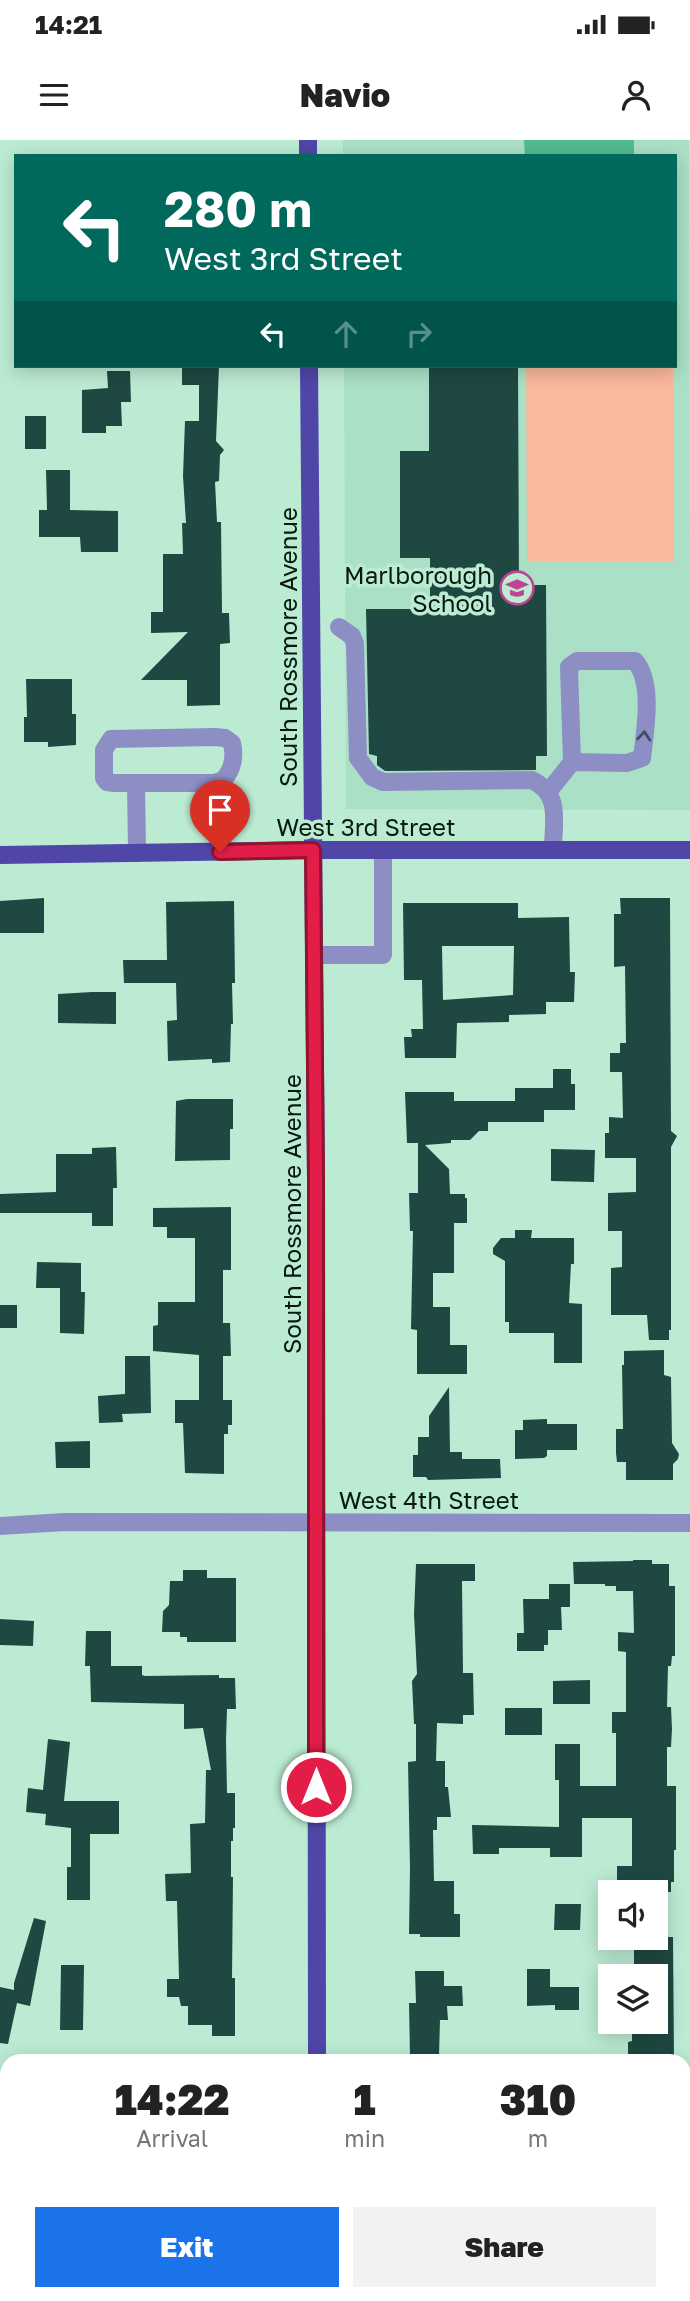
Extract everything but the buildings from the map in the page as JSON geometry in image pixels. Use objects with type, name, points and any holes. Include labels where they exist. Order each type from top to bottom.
[{"type":"main road","name":"South Rossmore Avenue","points":[[309,368],[314,955],[317,2054]]},
{"type":"main road","name":"West 3rd Street","points":[[0,855],[313,850],[690,850]]},
{"type":"street","points":[[339,627],[352,636],[355,644],[358,758],[373,777],[383,782],[532,780],[549,791],[554,804],[553,850]]},
{"type":"street","points":[[549,791],[572,762],[627,763],[642,758],[646,711],[643,670],[635,661],[577,661],[569,667],[572,762]]},
{"type":"street","points":[[215,737],[225,738],[232,743],[234,751],[231,769],[223,780],[215,783],[136,783],[107,782],[104,778],[104,750],[111,739],[215,737]]},
{"type":"street","points":[[136,783],[137,853]]},
{"type":"street","points":[[314,955],[383,955],[383,850]]},
{"type":"street","name":"West 4th Street","points":[[0,1527],[64,1522],[690,1523]]},
{"type":"shaded area","name":"Marlborough School","points":[[343,140],[689,140],[690,810],[346,809],[344,368],[677,368],[677,154],[343,154]]},
{"type":"shaded area","points":[[524,140],[634,140],[634,154],[525,154]]},
{"type":"shaded area","points":[[526,368],[673,368],[674,561],[527,561]]},
{"type":"place","name":"Marlborough School","points":[[517,588]]},
{"type":"route","points":[[220,852],[313,850],[316,1787]]}]
